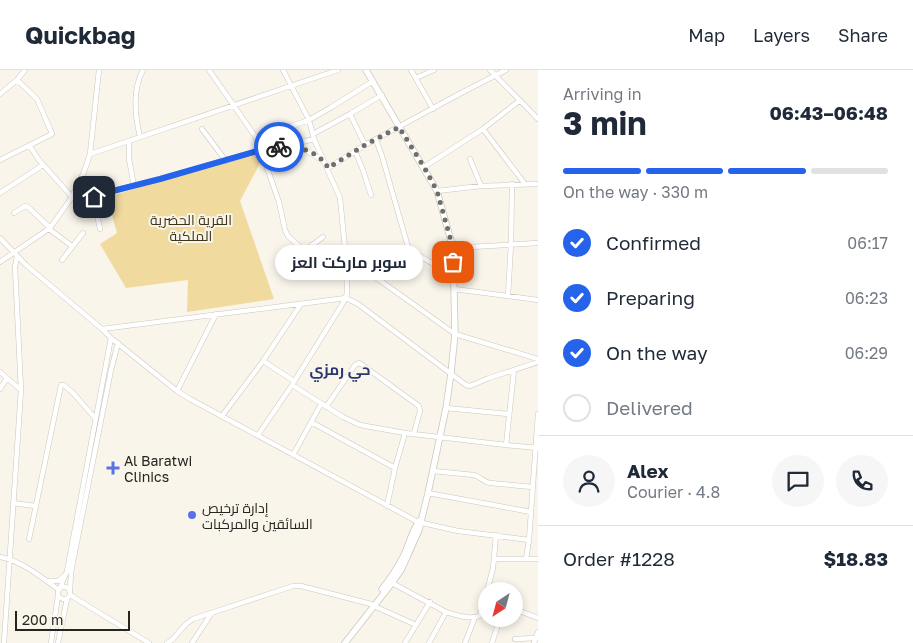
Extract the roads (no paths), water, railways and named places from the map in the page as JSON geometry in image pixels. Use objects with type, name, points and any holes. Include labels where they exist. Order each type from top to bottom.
[{"type":"street","points":[[0,94],[17,80],[25,70]]},
{"type":"street","points":[[0,262],[15,255],[50,228],[72,197],[90,154],[99,70]]},
{"type":"street","points":[[140,137],[136,121],[136,100],[138,79],[143,70]]},
{"type":"street","points":[[209,70],[264,149],[264,160],[279,202],[288,236],[301,248],[305,249],[323,237]]},
{"type":"street","points":[[258,435],[346,298],[347,291],[340,198],[324,162],[309,120],[283,70]]},
{"type":"street","points":[[313,70],[316,77]]},
{"type":"street","points":[[90,154],[338,70]]},
{"type":"street","points":[[366,70],[437,191],[453,248],[455,334],[452,373],[446,408],[420,522],[392,583],[372,605]]},
{"type":"street","points":[[412,70],[433,109]]},
{"type":"street","points":[[416,78],[434,70]]},
{"type":"street","points":[[490,70],[538,119]]},
{"type":"street","points":[[328,168],[365,145],[506,70]]},
{"type":"street","points":[[0,160],[52,134],[37,99],[17,80]]},
{"type":"street","points":[[256,138],[309,120],[373,81]]},
{"type":"street","points":[[100,229],[94,200],[95,196],[264,149],[286,146],[314,136],[382,95]]},
{"type":"street","points":[[424,167],[483,129],[520,101]]},
{"type":"street","points":[[350,114],[365,145]]},
{"type":"street","points":[[202,129],[226,161]]},
{"type":"street","points":[[483,129],[524,184]]},
{"type":"street","points":[[376,140],[408,247],[418,255],[453,275]]},
{"type":"street","points":[[129,141],[129,159],[134,186]]},
{"type":"street","points":[[29,145],[43,165],[72,197]]},
{"type":"street","points":[[286,146],[306,150],[324,162]]},
{"type":"street","points":[[355,152],[371,195]]},
{"type":"street","points":[[470,159],[481,186]]},
{"type":"street","points":[[0,193],[43,165]]},
{"type":"street","points":[[508,296],[512,184]]},
{"type":"street","points":[[437,191],[481,186],[538,184]]},
{"type":"street","points":[[14,213],[25,206],[28,207],[72,246]]},
{"type":"street","points":[[62,260],[83,233]]},
{"type":"street","points":[[0,238],[26,265],[118,344],[177,390],[222,416],[420,522],[458,531],[529,540]]},
{"type":"street","points":[[453,248],[538,243]]},
{"type":"street","points":[[378,279],[408,247]]},
{"type":"street","points":[[4,643],[21,390],[15,255]]},
{"type":"street","points":[[346,259],[378,279],[455,334],[538,361]]},
{"type":"street","points":[[454,289],[538,300]]},
{"type":"street","points":[[102,329],[346,298],[358,304],[470,386],[538,361]]},
{"type":"street","points":[[222,416],[263,361],[301,304]]},
{"type":"street","points":[[177,390],[216,314]]},
{"type":"street","points":[[51,643],[58,596],[66,574],[111,338]]},
{"type":"street","points":[[58,643],[69,595],[71,572],[111,370],[118,344]]},
{"type":"street","points":[[263,361],[324,405],[360,425],[405,433],[537,448]]},
{"type":"street","points":[[293,454],[311,422],[355,365],[359,363],[419,406],[420,411],[414,434]]},
{"type":"street","points":[[506,445],[514,370]]},
{"type":"street","points":[[0,372],[21,390]]},
{"type":"street","points":[[0,389],[7,378]]},
{"type":"street","points":[[28,539],[61,385],[64,385],[73,392],[96,418]]},
{"type":"street","points":[[446,408],[508,414]]},
{"type":"street","points":[[526,559],[535,485],[538,414]]},
{"type":"street","points":[[311,422],[394,468]]},
{"type":"street","points":[[387,506],[394,468],[405,433]]},
{"type":"street","points":[[433,471],[474,475],[490,483],[535,485]]},
{"type":"street","points":[[428,493],[531,512]]},
{"type":"street","points":[[13,502],[35,506]]},
{"type":"street","points":[[488,582],[494,559],[496,535]]},
{"type":"street","points":[[0,557],[10,559],[60,589],[65,587],[69,595],[150,643]]},
{"type":"street","points":[[343,643],[405,557]]},
{"type":"street","points":[[494,559],[538,559]]},
{"type":"street","points":[[47,581],[58,581],[66,574]]},
{"type":"street","points":[[392,583],[446,612],[465,617],[478,616]]},
{"type":"street","points":[[167,643],[193,619],[285,588],[301,586],[372,605],[416,626]]},
{"type":"street","points":[[58,596],[61,599],[69,595]]},
{"type":"street","points":[[405,643],[430,602]]},
{"type":"street","points":[[430,643],[446,612]]},
{"type":"street","points":[[523,612],[538,618]]},
{"type":"street","points":[[192,643],[211,614]]},
{"type":"street","points":[[465,643],[478,616]]},
{"type":"street","points":[[492,643],[497,628]]},
{"type":"street","points":[[515,639],[535,640],[538,632]]},
{"type":"place","name":"سوبر ماركت العز","points":[[453,262]]},
{"type":"place","name":"Al Baratwi Clinics","points":[[113,468]]},
{"type":"place","name":"إدارة ترخيص السائقين والمركبات","points":[[192,515]]},
{"type":"district","name":"حي رمزي","points":[[340,369]]},
{"type":"park label","name":"القرية الحضرية الملكية","points":[[191,228]]}]
